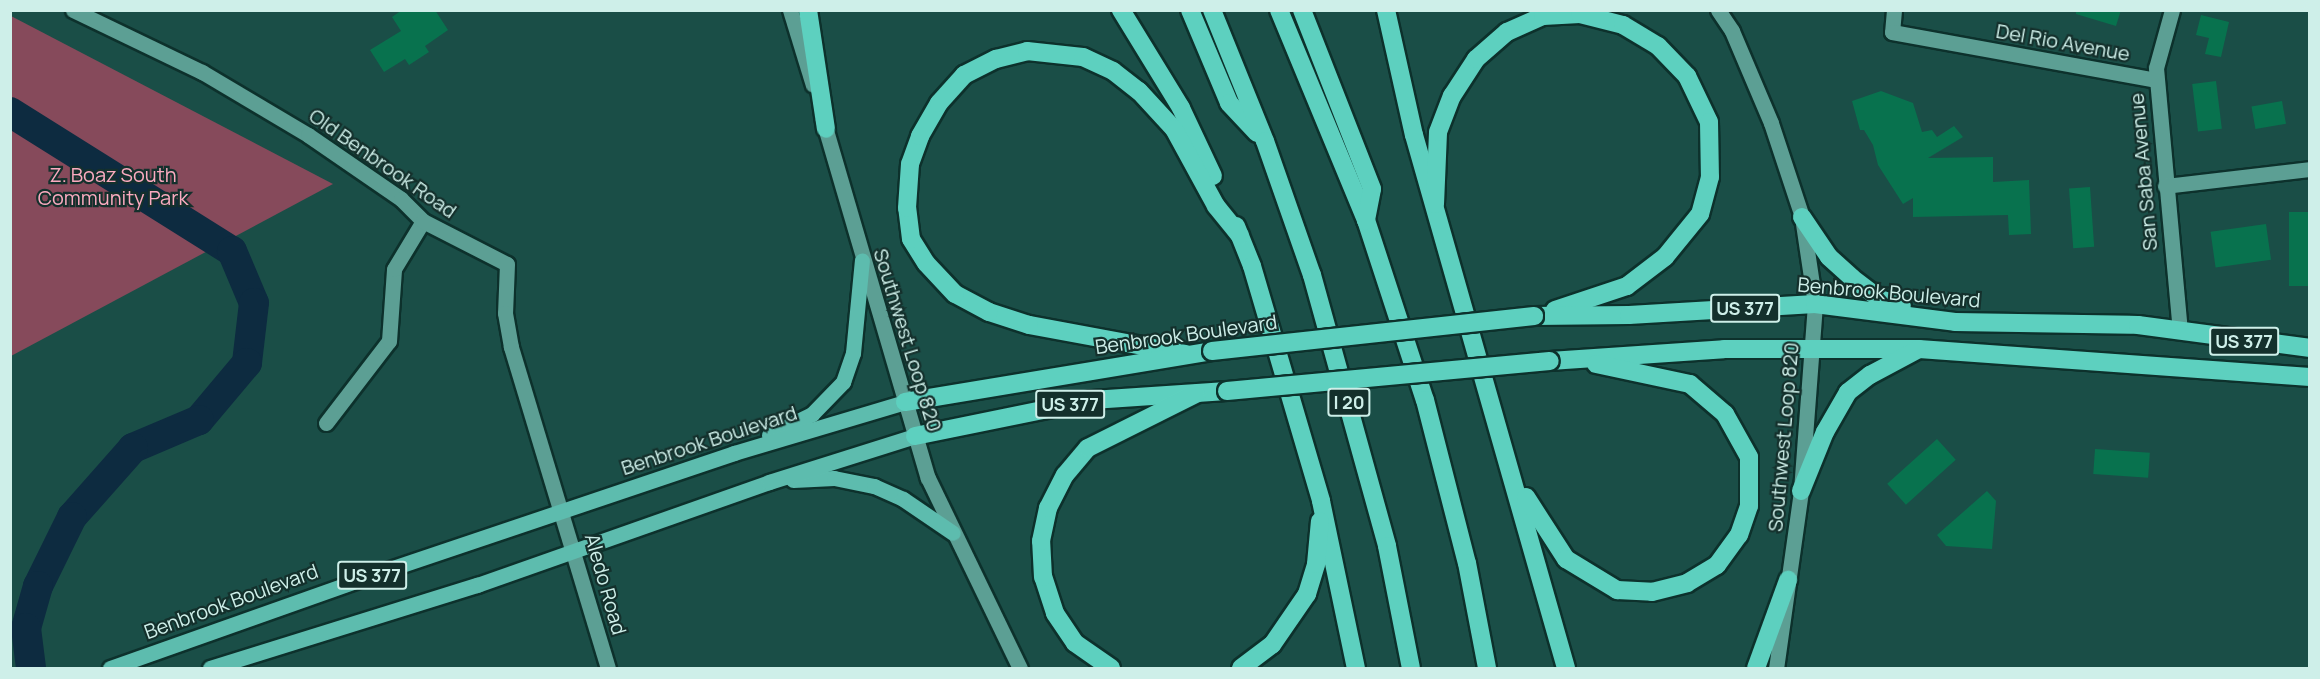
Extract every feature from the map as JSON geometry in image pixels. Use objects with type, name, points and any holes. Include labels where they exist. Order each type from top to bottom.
[{"type":"highway","points":[[808,10],[826,129]]},
{"type":"highway","points":[[1121,10],[1181,108],[1240,236],[1321,501],[1356,669]]},
{"type":"highway","points":[[1190,10],[1229,104],[1265,141]]},
{"type":"highway","name":"I 20","points":[[1212,10],[1265,141],[1312,275],[1352,411],[1387,546],[1411,669]]},
{"type":"highway","points":[[1279,10],[1366,220],[1425,400],[1467,563],[1487,669]]},
{"type":"highway","points":[[1302,10],[1372,189],[1366,220]]},
{"type":"highway","points":[[1386,10],[1414,135],[1566,669]]},
{"type":"highway","points":[[1435,204],[1438,132],[1452,96],[1476,59],[1507,32],[1543,16],[1591,17],[1623,25],[1658,46],[1687,76],[1709,122],[1710,177],[1700,214],[1665,257],[1627,286],[1536,316]]},
{"type":"highway","points":[[1186,354],[1029,325],[989,312],[955,294],[926,263],[911,239],[907,208],[909,175],[920,136],[939,103],[964,75],[996,59],[1027,51],[1083,57],[1113,71],[1139,91],[1174,129],[1216,207],[1240,236]]},
{"type":"highway","points":[[1802,217],[1829,257],[1880,299],[1955,322]]},
{"type":"highway","name":"Benbrook Boulevard","points":[[905,402],[1186,354],[1536,316],[1629,315],[1815,304],[1955,322],[2139,325],[2310,348]]},
{"type":"highway","name":"US 377","points":[[915,436],[1092,400],[1196,394],[1559,360],[1724,349],[1919,349],[2310,377]]},
{"type":"highway","points":[[1801,491],[1825,432],[1848,392],[1870,375],[1919,349]]},
{"type":"highway","points":[[1514,481],[1566,559],[1617,590],[1652,592],[1687,583],[1717,565],[1739,535],[1749,506],[1749,457],[1725,414],[1690,384],[1559,360]]},
{"type":"highway","points":[[1111,669],[1076,643],[1055,613],[1042,577],[1041,541],[1048,508],[1065,476],[1088,448],[1196,394]]},
{"type":"highway","points":[[1241,669],[1272,645],[1307,594],[1316,564],[1321,501]]},
{"type":"highway","points":[[1756,669],[1788,580]]},
{"type":"main road","points":[[734,453],[812,414],[835,393],[852,353],[862,260]]},
{"type":"main road","name":"Benbrook Boulevard","points":[[110,669],[182,642],[734,453],[905,402]]},
{"type":"main road","name":"US 377","points":[[210,669],[477,585],[575,548],[769,482],[915,436]]},
{"type":"main road","points":[[769,482],[834,478],[874,486],[903,499],[953,533]]},
{"type":"street","name":"Old Benbrook Road","points":[[73,10],[202,72],[309,135],[401,199],[423,221],[507,264],[505,313],[511,347],[563,512]]},
{"type":"street","name":"Southwest Loop 820","points":[[790,10],[915,436],[953,533],[1020,669]]},
{"type":"street","name":"Southwest Loop 820","points":[[1718,10],[1732,32],[1771,123],[1802,217],[1815,304],[1801,491],[1776,669]]},
{"type":"street","name":"Del Rio Avenue","points":[[1894,10],[1892,33],[2156,80]]},
{"type":"street","name":"San Saba Avenue","points":[[2172,10],[2161,41],[2156,80],[2180,331]]},
{"type":"street","points":[[2165,186],[2310,169]]},
{"type":"street","points":[[326,423],[389,341],[394,269],[423,221]]},
{"type":"street","name":"Aledo Road","points":[[563,512],[608,669]]},
{"type":"green space","name":"Z. Boaz South Community Park","points":[[11,16],[333,184],[11,356]]},
{"type":"building","points":[[402,10],[435,10],[448,30],[425,46],[429,52],[409,65],[405,59],[384,72],[370,50],[401,31],[392,17]]},
{"type":"building","points":[[2076,10],[2121,10],[2116,26],[2076,14]]},
{"type":"building","points":[[2201,15],[2229,22],[2221,57],[2205,54],[2209,38],[2196,35]]},
{"type":"building","points":[[2216,81],[2222,129],[2198,132],[2192,84]]},
{"type":"building","points":[[1881,91],[1913,103],[1922,132],[1932,130],[1937,137],[1954,126],[1963,137],[1928,158],[1993,157],[1993,182],[2029,180],[2031,234],[2009,235],[2008,215],[1913,217],[1913,198],[1903,204],[1878,165],[1873,145],[1864,130],[1860,130],[1852,101]]},
{"type":"building","points":[[2282,101],[2286,124],[2255,129],[2251,106]]},
{"type":"building","points":[[2090,187],[2094,247],[2073,248],[2069,188]]},
{"type":"building","points":[[2289,212],[2310,212],[2310,286],[2289,286]]},
{"type":"building","points":[[2266,224],[2271,260],[2216,267],[2211,232]]},
{"type":"building","points":[[1937,439],[1956,460],[1906,505],[1887,484]]},
{"type":"building","points":[[2095,449],[2150,453],[2148,478],[2093,474]]},
{"type":"building","points":[[1987,491],[1996,501],[1992,549],[1946,546],[1937,535]]},
{"type":"waterway","points":[[10,112],[232,251],[254,303],[247,363],[199,420],[133,448],[72,517],[38,586],[26,628],[31,668]]}]
